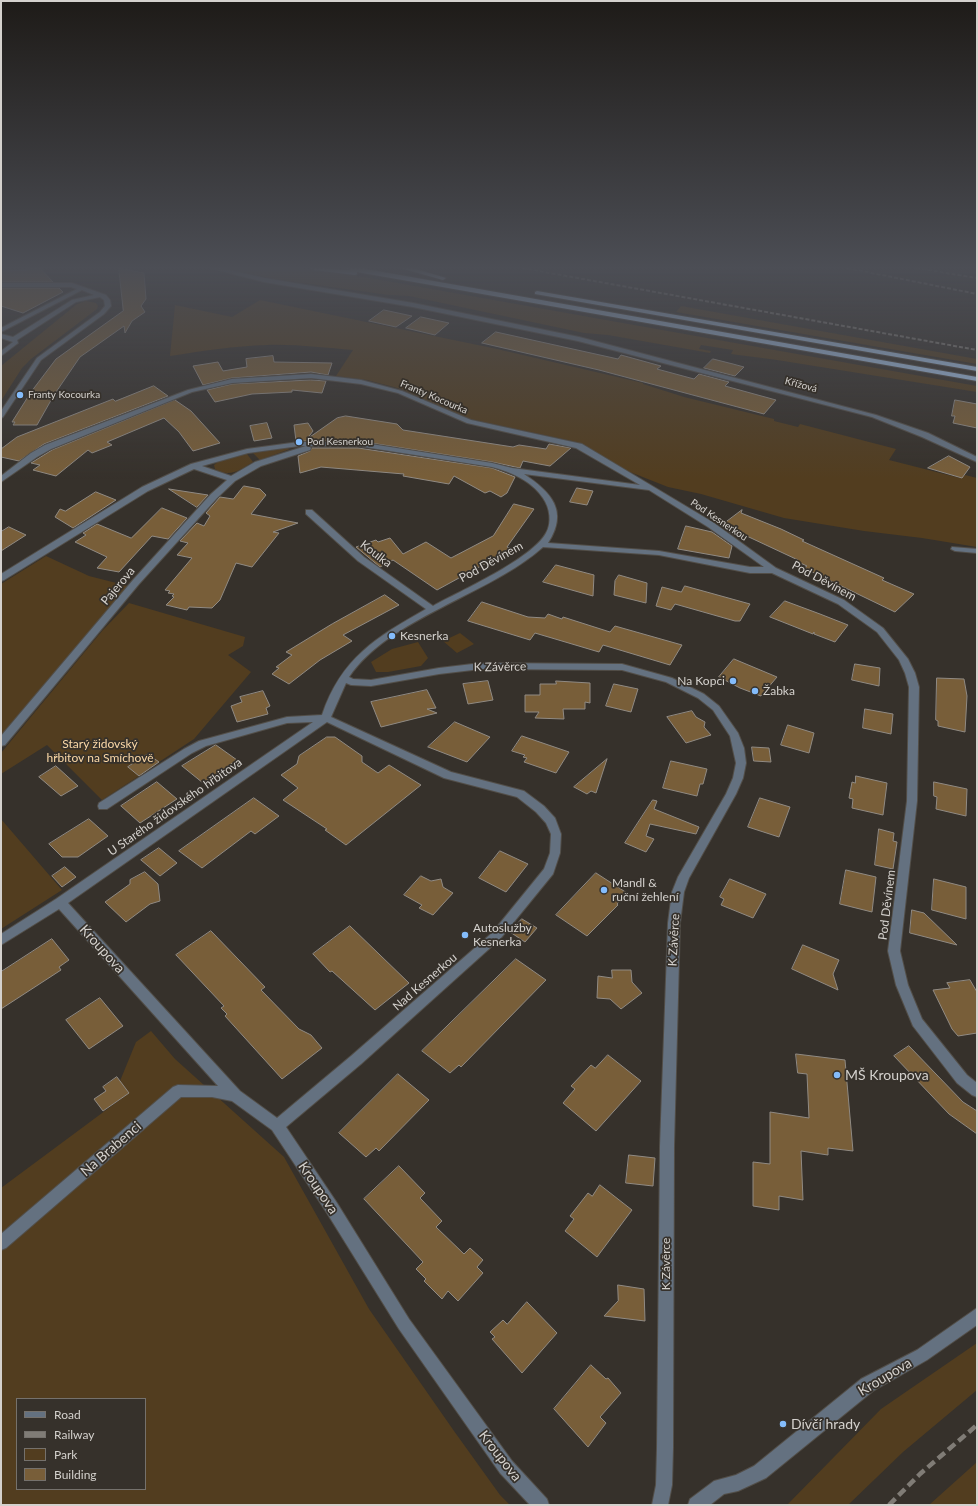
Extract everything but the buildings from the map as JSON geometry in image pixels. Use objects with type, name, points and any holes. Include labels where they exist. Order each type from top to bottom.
[{"type":"highway","points":[[744,338],[977,379]]},
{"type":"highway","points":[[797,338],[977,369]]},
{"type":"street","points":[[9,338],[15,340]]},
{"type":"street","points":[[1,354],[18,338]]},
{"type":"street","points":[[1,416],[39,359],[67,338]]},
{"type":"street","name":"Křížová","points":[[576,338],[874,416],[925,435],[977,460]]},
{"type":"street","name":"Franty Kocourka","points":[[1,480],[34,455],[48,447],[190,391],[232,381],[312,376],[371,384],[400,392],[469,422],[555,439],[578,446],[653,489]]},
{"type":"street","points":[[194,466],[232,479],[258,464],[294,451],[326,443]]},
{"type":"street","points":[[1,578],[145,489],[194,466],[240,452],[270,446],[326,443],[379,447],[492,465],[512,470],[653,489]]},
{"type":"street","points":[[512,470],[538,486],[550,500],[554,515],[551,533],[543,545]]},
{"type":"street","points":[[538,486],[562,477]]},
{"type":"street","name":"Pajerova","points":[[1,743],[136,582],[214,496],[232,479]]},
{"type":"street","name":"Pod Kesnerkou","points":[[653,489],[711,525],[774,570]]},
{"type":"street","name":"Koulka","points":[[309,512],[361,559],[432,609]]},
{"type":"street","name":"Pod Děvínem","points":[[345,679],[351,667],[372,648],[390,635],[432,609],[526,558],[543,545],[659,553],[750,570],[774,570],[841,602],[880,630],[903,658],[910,673],[914,688],[912,801],[894,950],[902,985],[917,1022],[962,1079],[977,1091]]},
{"type":"street","points":[[956,548],[977,552]]},
{"type":"street","name":"K Závěrce","points":[[345,679],[351,682],[371,683],[439,671],[481,666],[622,667],[665,678],[684,686],[701,696],[716,708],[735,735],[741,763],[738,778],[731,794],[687,869],[678,892],[674,923],[667,1146],[665,1477],[660,1505]]},
{"type":"street","points":[[103,806],[188,751],[203,743],[287,720],[326,718],[332,700],[345,679]]},
{"type":"street","name":"U Starého židovského hřbitova","points":[[1,940],[60,902],[326,718]]},
{"type":"street","name":"Nad Kesnerkou","points":[[277,1126],[356,1060],[496,936],[549,871],[555,853],[556,834],[551,821],[530,800],[509,790],[448,775],[326,718]]},
{"type":"street","name":"Kroupova","points":[[60,902],[235,1095],[277,1126],[332,1208],[404,1324],[506,1467],[541,1505]]},
{"type":"street","name":"Na Brabenci","points":[[1,1243],[178,1091],[212,1091],[235,1095]]},
{"type":"street","name":"Kroupova","points":[[696,1505],[720,1487],[738,1483],[760,1472],[867,1385],[922,1355],[977,1316]]},
{"type":"green space","points":[[35,338],[58,338],[31,359],[22,368],[1,401],[1,366]]},
{"type":"green space","points":[[172,338],[445,338],[643,383],[684,397],[774,419],[774,421],[798,427],[800,424],[896,449],[889,460],[960,478],[965,475],[977,478],[977,547],[784,518],[701,494],[668,487],[625,470],[577,442],[470,419],[401,389],[367,380],[336,376],[353,350],[267,345],[170,356]]},
{"type":"green space","points":[[627,338],[709,338],[977,386],[977,392],[731,354],[733,350],[701,345],[699,349],[711,351],[710,353]]},
{"type":"green space","points":[[828,338],[861,338],[977,359],[977,364]]},
{"type":"green space","points":[[287,448],[290,449],[260,460],[253,453]]},
{"type":"green space","points":[[247,454],[253,462],[235,472],[225,473],[215,469],[214,465],[218,462]]},
{"type":"green space","points":[[46,556],[89,576],[128,586],[1,735],[1,584]]},
{"type":"green space","name":"Starý židovský hřbitov na Smíchově","points":[[129,603],[245,637],[243,646],[228,655],[251,672],[194,739],[159,762],[148,754],[128,767],[139,776],[102,800],[47,745],[1,774],[1,753],[102,631]]},
{"type":"green space","points":[[460,633],[474,644],[457,653],[443,641]]},
{"type":"green space","points":[[418,642],[428,658],[421,666],[388,672],[376,672],[371,662],[392,649]]},
{"type":"green space","points":[[1,819],[62,890],[1,929]]},
{"type":"green space","points":[[151,1031],[175,1059],[284,1157],[369,1309],[500,1495],[510,1505],[1,1505],[1,1188],[129,1093],[120,1081],[136,1042]]},
{"type":"green space","points":[[977,1343],[977,1390],[903,1452],[848,1505],[787,1505],[881,1409]]},
{"type":"green space","points":[[977,1462],[977,1505],[929,1505]]},
{"type":"railway","points":[[912,338],[977,350]]},
{"type":"railway","points":[[889,1505],[920,1474],[977,1425]]},
{"type":"place","name":"Franty Kocourka","points":[[20,395]]},
{"type":"place","name":"Pod Kesnerkou","points":[[299,442]]},
{"type":"place","name":"Kesnerka","points":[[392,636]]},
{"type":"place","name":"Na Kopci","points":[[733,681]]},
{"type":"place","name":"Žabka","points":[[755,691]]},
{"type":"place","name":"Mandl & ruční žehlení","points":[[604,890]]},
{"type":"place","name":"Autoslužby Kesnerka","points":[[465,935]]},
{"type":"place","name":"MŠ Kroupova","points":[[837,1075]]},
{"type":"place","name":"Dívčí hrady","points":[[783,1424]]}]
